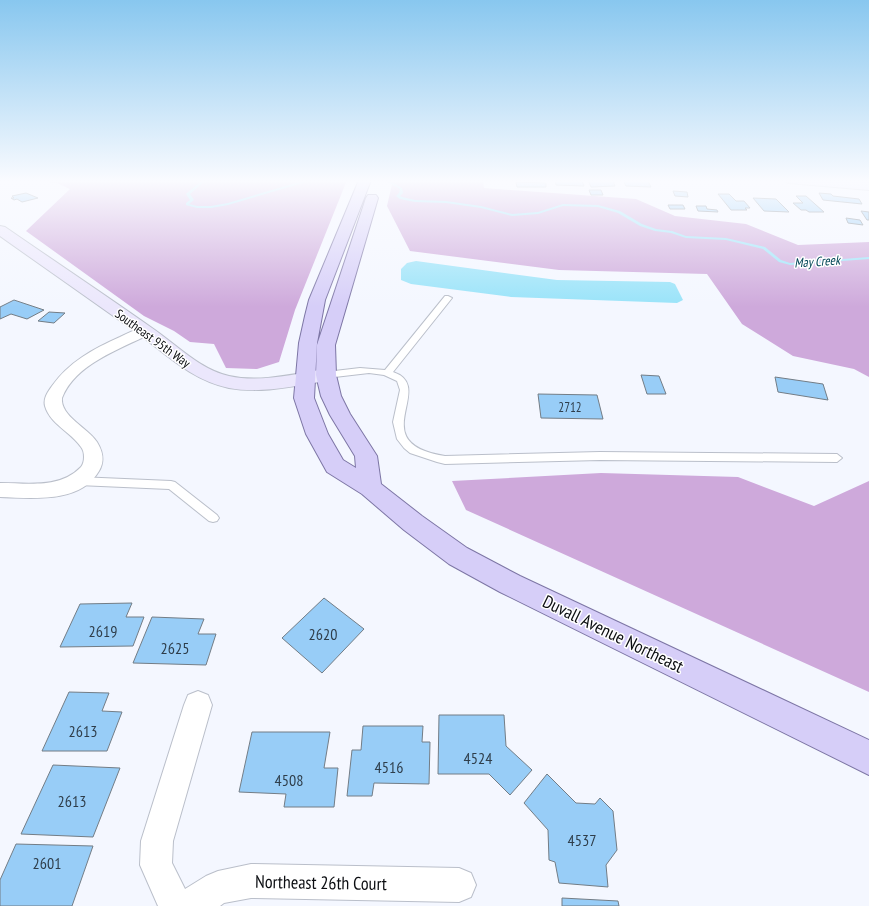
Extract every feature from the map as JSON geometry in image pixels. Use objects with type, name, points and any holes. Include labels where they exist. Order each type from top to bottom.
[{"type":"main road","name":"Duvall Avenue Northeast","points":[[355,222],[317,300],[312,316],[304,378],[304,398],[317,434],[335,466],[370,488],[413,523],[458,556],[504,581],[869,758]]},
{"type":"main road","points":[[358,222],[326,345],[326,375],[331,396],[340,415],[366,456],[370,488]]},
{"type":"street","name":"Southeast 95th Way","points":[[0,230],[145,331],[195,369],[211,377],[230,382],[253,384],[326,375]]},
{"type":"street","points":[[0,490],[57,489],[78,481],[92,467],[94,460],[93,451],[90,444],[57,412],[53,401],[56,393],[72,372],[80,365],[106,350],[145,331]]},
{"type":"street","points":[[176,906],[156,865],[157,841],[198,705]]},
{"type":"street","name":"Northeast 26th Court","points":[[189,906],[218,888],[251,881],[459,885]]},
{"type":"lane","points":[[387,372],[448,298]]},
{"type":"lane","points":[[326,375],[365,371],[387,372],[396,375],[404,384],[405,392],[398,422],[404,442],[411,450],[428,457],[445,460],[600,456],[837,458]]},
{"type":"lane","points":[[78,481],[171,485],[213,518]]},
{"type":"shaded area","points":[[35,222],[330,222],[295,310],[279,362],[257,369],[226,368],[214,344],[190,342],[174,331],[144,316],[26,231]]},
{"type":"shaded area","points":[[395,222],[731,222],[746,224],[798,245],[869,242],[869,377],[854,369],[793,356],[742,324],[707,274],[559,270],[410,251]]},
{"type":"shaded area","points":[[601,473],[738,477],[814,506],[869,481],[869,692],[466,510],[452,481]]},
{"type":"water","points":[[416,261],[557,280],[670,282],[675,284],[683,300],[677,303],[511,297],[411,284],[401,280],[401,269],[407,263]]},
{"type":"building","points":[[861,222],[863,225],[848,223]]},
{"type":"building","points":[[14,300],[44,310],[27,319],[11,314],[0,319],[0,307]]},
{"type":"building","points":[[49,312],[65,313],[54,323],[38,321]]},
{"type":"building","points":[[641,375],[659,376],[666,394],[647,394]]},
{"type":"building","points":[[775,377],[823,384],[828,400],[778,392]]},
{"type":"building","points":[[538,394],[597,395],[603,419],[541,418]]},
{"type":"building","points":[[324,598],[364,629],[322,673],[282,638]]},
{"type":"building","points":[[132,603],[126,617],[144,617],[133,646],[60,647],[80,604]]},
{"type":"building","points":[[152,617],[204,619],[198,634],[216,634],[206,665],[133,663]]},
{"type":"building","points":[[69,692],[109,693],[102,711],[122,712],[107,751],[42,751]]},
{"type":"building","points":[[439,715],[504,715],[506,746],[532,770],[510,795],[489,774],[438,774]]},
{"type":"building","points":[[363,726],[423,726],[422,742],[430,742],[429,784],[374,783],[372,796],[347,796],[352,750],[361,750]]},
{"type":"building","points":[[252,732],[330,732],[324,768],[338,768],[334,807],[284,807],[286,794],[239,792]]},
{"type":"building","points":[[53,765],[120,768],[93,837],[21,834]]},
{"type":"building","points":[[547,774],[576,803],[595,804],[600,798],[613,811],[617,850],[606,865],[608,887],[559,883],[555,862],[549,860],[548,830],[524,803]]},
{"type":"building","points":[[16,844],[93,846],[72,906],[0,906],[0,880]]},
{"type":"building","points":[[562,898],[618,901],[619,906],[562,906]]},
{"type":"waterway","name":"May Creek","points":[[636,222],[656,230],[672,232],[686,237],[726,239],[764,248],[780,261],[790,264],[869,258]]}]
